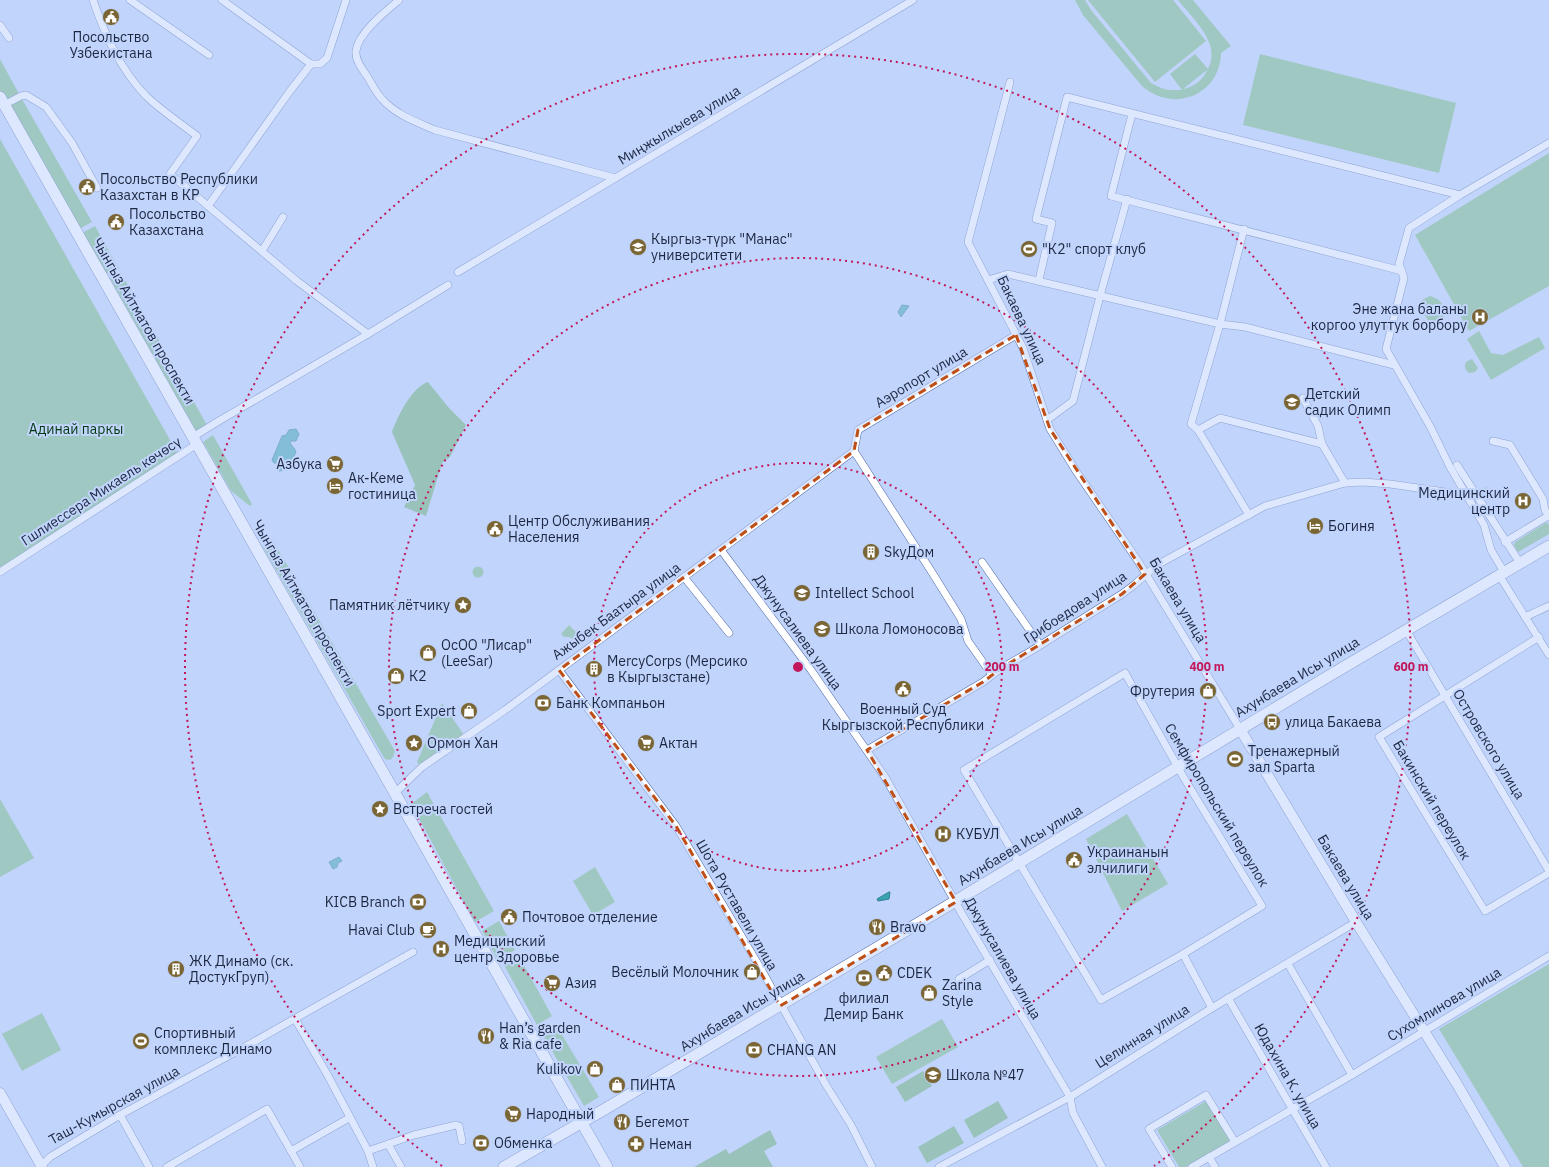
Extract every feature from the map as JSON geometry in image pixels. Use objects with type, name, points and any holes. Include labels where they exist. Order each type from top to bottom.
[{"type":"main road","name":"Чынгыз Айтматов проспекти","points":[[2,101],[607,1167]]},
{"type":"main road","name":"Ахунбаева Исы улица","points":[[504,1167],[582,1123],[956,902],[1240,729],[1501,573],[1549,546]]},
{"type":"main road","name":"Бакаева улица","points":[[1240,729],[1423,1032],[1457,1084],[1505,1167]]},
{"type":"main road","points":[[0,1093],[41,1167]]},
{"type":"street","points":[[93,0],[107,39],[135,84],[158,107],[197,136],[170,174],[312,293],[368,334]]},
{"type":"street","points":[[130,0],[209,55]]},
{"type":"street","points":[[222,0],[311,64],[320,64],[327,58],[346,0]]},
{"type":"street","points":[[399,0],[360,38],[356,52],[359,65],[382,99],[394,110],[436,130],[615,178]]},
{"type":"street","name":"Миңжылкыева улица","points":[[458,272],[913,0]]},
{"type":"street","points":[[0,25],[9,38]]},
{"type":"street","points":[[208,206],[311,64]]},
{"type":"street","name":"Бакаева улица","points":[[1010,82],[968,242],[1023,348],[1050,429],[1076,471],[1138,562],[1240,729]]},
{"type":"street","points":[[2,101],[26,95],[46,107],[72,143],[97,188]]},
{"type":"street","points":[[1039,280],[1052,223],[1036,219],[1067,97],[1460,195]]},
{"type":"street","points":[[1132,114],[1111,196],[1244,229],[1402,271]]},
{"type":"street","points":[[1549,143],[1460,195],[1409,228],[1399,264],[1404,278],[1386,349],[1431,428],[1450,467],[1484,525],[1491,550],[1501,573],[1525,617],[1549,655]]},
{"type":"street","points":[[1047,420],[1074,401],[1100,296],[1127,199]]},
{"type":"street","points":[[262,251],[283,218]]},
{"type":"street","points":[[1244,229],[1220,324],[1191,424],[1198,430],[1249,515]]},
{"type":"street","points":[[988,280],[1008,274],[1039,280],[1220,324],[1245,327],[1394,365]]},
{"type":"street","name":"Гшлиессера Микаель көчөсү","points":[[0,572],[195,441],[217,422],[368,334],[448,285]]},
{"type":"street","name":"Аэропорт улица","points":[[854,451],[858,430],[1016,335]]},
{"type":"street","points":[[1303,398],[1318,426],[1322,444],[1344,483]]},
{"type":"street","points":[[1198,430],[1220,418],[1322,444]]},
{"type":"street","points":[[1493,441],[1510,445],[1543,499],[1545,510],[1549,516],[1505,542]]},
{"type":"street","points":[[854,451],[934,574],[961,619],[968,641],[992,675]]},
{"type":"street","name":"Ажыбек Баатыра улица","points":[[395,793],[422,767],[505,710],[854,451]]},
{"type":"street","points":[[1457,465],[1505,542],[1520,563]]},
{"type":"street","name":"Грибоедова улица","points":[[867,750],[983,682],[1000,669],[1122,594],[1156,564],[1265,506],[1344,483],[1363,482],[1390,484],[1466,495]]},
{"type":"street","name":"Джунусалиева улица","points":[[721,550],[811,670],[885,777],[1070,1097],[1073,1114],[1102,1167]]},
{"type":"street","points":[[982,562],[1040,645]]},
{"type":"street","points":[[684,577],[729,633]]},
{"type":"street","points":[[1525,617],[1549,606]]},
{"type":"street","name":"Островского улица","points":[[1406,630],[1549,872]]},
{"type":"street","name":"Бакинский переулок","points":[[1538,637],[1379,737],[1485,912],[1549,872]]},
{"type":"street","name":"Шота Руставели улица","points":[[559,670],[676,826],[761,969],[780,1006],[826,1085],[851,1125],[872,1167]]},
{"type":"street","name":"Семфиропольский переулок","points":[[1125,673],[1178,767],[1262,906],[1183,954],[1101,1000],[1019,863],[964,770],[1125,673]]},
{"type":"street","name":"Целинная улица","points":[[939,1167],[1070,1097],[1228,998],[1288,964],[1356,922]]},
{"type":"street","name":"Таш-Кумырская улица","points":[[41,1167],[50,1157],[120,1115],[413,952]]},
{"type":"street","points":[[1183,954],[1212,1008]]},
{"type":"street","name":"Сухомлинова улица","points":[[1192,1167],[1352,1075],[1549,956]]},
{"type":"street","points":[[959,979],[990,960]]},
{"type":"street","points":[[1288,964],[1352,1075]]},
{"type":"street","name":"Юдахина К. улица","points":[[1228,998],[1326,1167]]},
{"type":"street","points":[[295,1019],[368,1151],[373,1167]]},
{"type":"street","points":[[1172,1167],[1149,1129],[1206,1095],[1235,1142]]},
{"type":"street","points":[[167,1167],[267,1108],[300,1167]]},
{"type":"street","points":[[120,1115],[149,1167]]},
{"type":"street","points":[[291,1151],[350,1118]]},
{"type":"street","points":[[368,1151],[414,1135],[456,1125],[459,1127],[462,1141]]},
{"type":"street","points":[[388,1144],[401,1167]]},
{"type":"street","points":[[1209,1157],[1215,1167]]},
{"type":"highlighted area","points":[[1016,335],[1050,429],[1145,574],[1122,594],[1000,669],[983,682],[867,750],[956,902],[780,1006],[676,826],[559,670],[854,451],[858,430]]},
{"type":"green space","points":[[1075,0],[1085,0],[1091,10],[1151,83],[1168,90],[1182,90],[1170,74],[1195,54],[1208,69],[1211,59],[1211,50],[1204,32],[1178,0],[1193,0],[1231,46],[1221,53],[1219,68],[1212,80],[1203,90],[1192,96],[1180,99],[1166,98],[1153,94],[1141,85],[1083,15]],"holes":[[[1207,70],[1195,84],[1183,89]]]},
{"type":"green space","points":[[1088,0],[1173,0],[1206,41],[1155,82]]},
{"type":"green space","points":[[1260,54],[1456,103],[1439,173],[1243,125]]},
{"type":"green space","points":[[0,59],[19,94],[5,101],[0,91]]},
{"type":"green space","points":[[22,99],[92,222],[79,229],[10,106]]},
{"type":"green space","name":"Адинай паркы","points":[[0,139],[178,454],[0,570]]},
{"type":"green space","points":[[1549,153],[1549,286],[1469,331],[1415,235]]},
{"type":"green space","points":[[95,226],[119,269],[105,274],[82,233]]},
{"type":"green space","points":[[121,273],[207,425],[195,431],[110,278]]},
{"type":"green space","points":[[1430,296],[1438,299],[1444,308],[1443,319],[1434,324],[1429,322],[1420,307],[1422,300]]},
{"type":"green space","points":[[1479,331],[1491,353],[1503,355],[1539,337],[1545,348],[1491,380],[1467,339]]},
{"type":"green space","points":[[1472,359],[1478,368],[1475,372],[1469,373],[1465,365],[1466,362]]},
{"type":"green space","points":[[213,435],[252,504],[250,506],[231,491],[203,442]]},
{"type":"green space","points":[[1486,487],[1490,489],[1492,493],[1490,497],[1486,499],[1482,497],[1480,493],[1482,489]]},
{"type":"green space","points":[[1547,522],[1549,525],[1549,534],[1518,552],[1514,545],[1515,542]]},
{"type":"green space","points":[[272,539],[395,751],[390,760],[385,759],[383,756],[263,547]]},
{"type":"green space","points":[[478,566],[482,568],[484,572],[482,576],[478,578],[474,576],[472,572],[474,568]]},
{"type":"green space","points":[[569,625],[581,637],[577,641],[569,637],[564,637],[561,634]]},
{"type":"green space","points":[[442,703],[464,735],[420,766],[417,762]]},
{"type":"green space","points":[[427,792],[494,911],[475,922],[411,804]]},
{"type":"green space","points":[[0,799],[34,858],[0,877]]},
{"type":"green space","points":[[1127,814],[1168,884],[1122,911],[1086,839]]},
{"type":"green space","points":[[595,867],[615,902],[593,915],[573,881]]},
{"type":"green space","points":[[499,921],[515,950],[498,960],[482,931]]},
{"type":"green space","points":[[519,956],[552,1016],[537,1025],[504,965]]},
{"type":"green space","points":[[1549,964],[1549,1167],[1523,1167],[1439,1029]]},
{"type":"green space","points":[[42,1013],[61,1050],[22,1071],[2,1034]]},
{"type":"green space","points":[[942,1019],[958,1047],[892,1084],[876,1057]]},
{"type":"green space","points":[[555,1023],[599,1097],[584,1106],[541,1032]]},
{"type":"green space","points":[[1206,1101],[1230,1141],[1186,1167],[1179,1167],[1157,1130]]},
{"type":"shaded area","points":[[902,305],[909,306],[901,317],[898,312]]},
{"type":"shaded area","points":[[428,382],[449,408],[466,425],[450,457],[442,463],[426,516],[404,507],[415,485],[392,432],[398,418],[411,396],[422,385]]},
{"type":"shaded area","points":[[296,429],[299,434],[296,441],[291,441],[290,443],[296,451],[293,460],[284,461],[286,466],[285,470],[279,471],[278,469],[280,463],[274,463],[272,460],[282,436],[286,435],[289,430]]},
{"type":"shaded area","points":[[339,857],[342,861],[333,869],[329,862]]},
{"type":"shaded area","points":[[889,892],[889,899],[878,901],[877,899]]},
{"type":"shaded area","points":[[923,1071],[932,1086],[905,1102],[896,1087]]},
{"type":"shaded area","points":[[998,1101],[1008,1118],[974,1138],[964,1120]]},
{"type":"shaded area","points":[[954,1126],[964,1143],[927,1163],[918,1147]]},
{"type":"shaded area","points":[[770,1130],[777,1144],[764,1151],[773,1167],[694,1167],[726,1149],[729,1154]]},
{"type":"place","name":"Посольство Узбекистана","points":[[111,17]]},
{"type":"place","name":"Посольство Республики Казахстан в КР","points":[[87,187]]},
{"type":"place","name":"Посольство Казахстана","points":[[116,222]]},
{"type":"place","name":"Кыргыз-түрк \"Манас\" университети","points":[[638,247]]},
{"type":"place","name":"\"К2\" спорт клуб","points":[[1029,249]]},
{"type":"place","name":"Эне жана баланы коргоо улуттук борбору","points":[[1480,317]]},
{"type":"place","name":"Детский садик Олимп","points":[[1292,402]]},
{"type":"place","name":"Азбука","points":[[335,464]]},
{"type":"place","name":"Ак-Кеме гостиница","points":[[335,486]]},
{"type":"place","name":"Медицинский центр","points":[[1523,501]]},
{"type":"place","name":"Богиня","points":[[1315,526]]},
{"type":"place","name":"Центр Обслуживания Населения","points":[[495,529]]},
{"type":"place","name":"SkyДом","points":[[871,552]]},
{"type":"place","name":"Intellect School","points":[[802,593]]},
{"type":"place","name":"Памятник лётчику","points":[[463,605]]},
{"type":"place","name":"Школа Ломоносова","points":[[822,629]]},
{"type":"place","name":"ОсОО \"Лисар\" (LeeSar)","points":[[428,653]]},
{"type":"place","name":"MercyCorps (Мерсико в Кыргызстане)","points":[[594,669]]},
{"type":"place","name":"К2","points":[[396,676]]},
{"type":"place","name":"Военный Суд Кыргызской Республики","points":[[903,689]]},
{"type":"place","name":"Фрутерия","points":[[1208,691]]},
{"type":"place","name":"Банк Компаньон","points":[[543,703]]},
{"type":"place","name":"Sport Expert","points":[[469,711]]},
{"type":"place","name":"улица Бакаева","points":[[1272,722]]},
{"type":"place","name":"Ормон Хан","points":[[414,743]]},
{"type":"place","name":"Актан","points":[[646,743]]},
{"type":"place","name":"Тренажерный зал Sparta","points":[[1235,759]]},
{"type":"place","name":"Встреча гостей","points":[[380,809]]},
{"type":"place","name":"КУБУЛ","points":[[943,834]]},
{"type":"place","name":"Украинанын элчилиги","points":[[1074,860]]},
{"type":"place","name":"KICB Branch","points":[[418,902]]},
{"type":"place","name":"Почтовое отделение","points":[[509,917]]},
{"type":"place","name":"Bravo","points":[[877,927]]},
{"type":"place","name":"Havai Club","points":[[428,930]]},
{"type":"place","name":"Медицинский центр Здоровье","points":[[441,949]]},
{"type":"place","name":"ЖК Динамо (ск. ДостукГруп)","points":[[176,969]]},
{"type":"place","name":"Весёлый Молочник","points":[[752,972]]},
{"type":"place","name":"CDEK","points":[[884,973]]},
{"type":"place","name":"филиал Демир Банк","points":[[864,978]]},
{"type":"place","name":"Азия","points":[[552,983]]},
{"type":"place","name":"Zarina Style","points":[[929,993]]},
{"type":"place","name":"Han’s garden & Ria cafe","points":[[486,1036]]},
{"type":"place","name":"Спортивный комплекс Динамо","points":[[141,1041]]},
{"type":"place","name":"CHANG AN","points":[[754,1050]]},
{"type":"place","name":"Kulikov","points":[[595,1069]]},
{"type":"place","name":"Школа №47","points":[[933,1075]]},
{"type":"place","name":"ПИНТА","points":[[617,1085]]},
{"type":"place","name":"Народный","points":[[513,1114]]},
{"type":"place","name":"Бегемот","points":[[622,1122]]},
{"type":"place","name":"Обменка","points":[[481,1143]]},
{"type":"place","name":"Неман","points":[[636,1144]]}]
